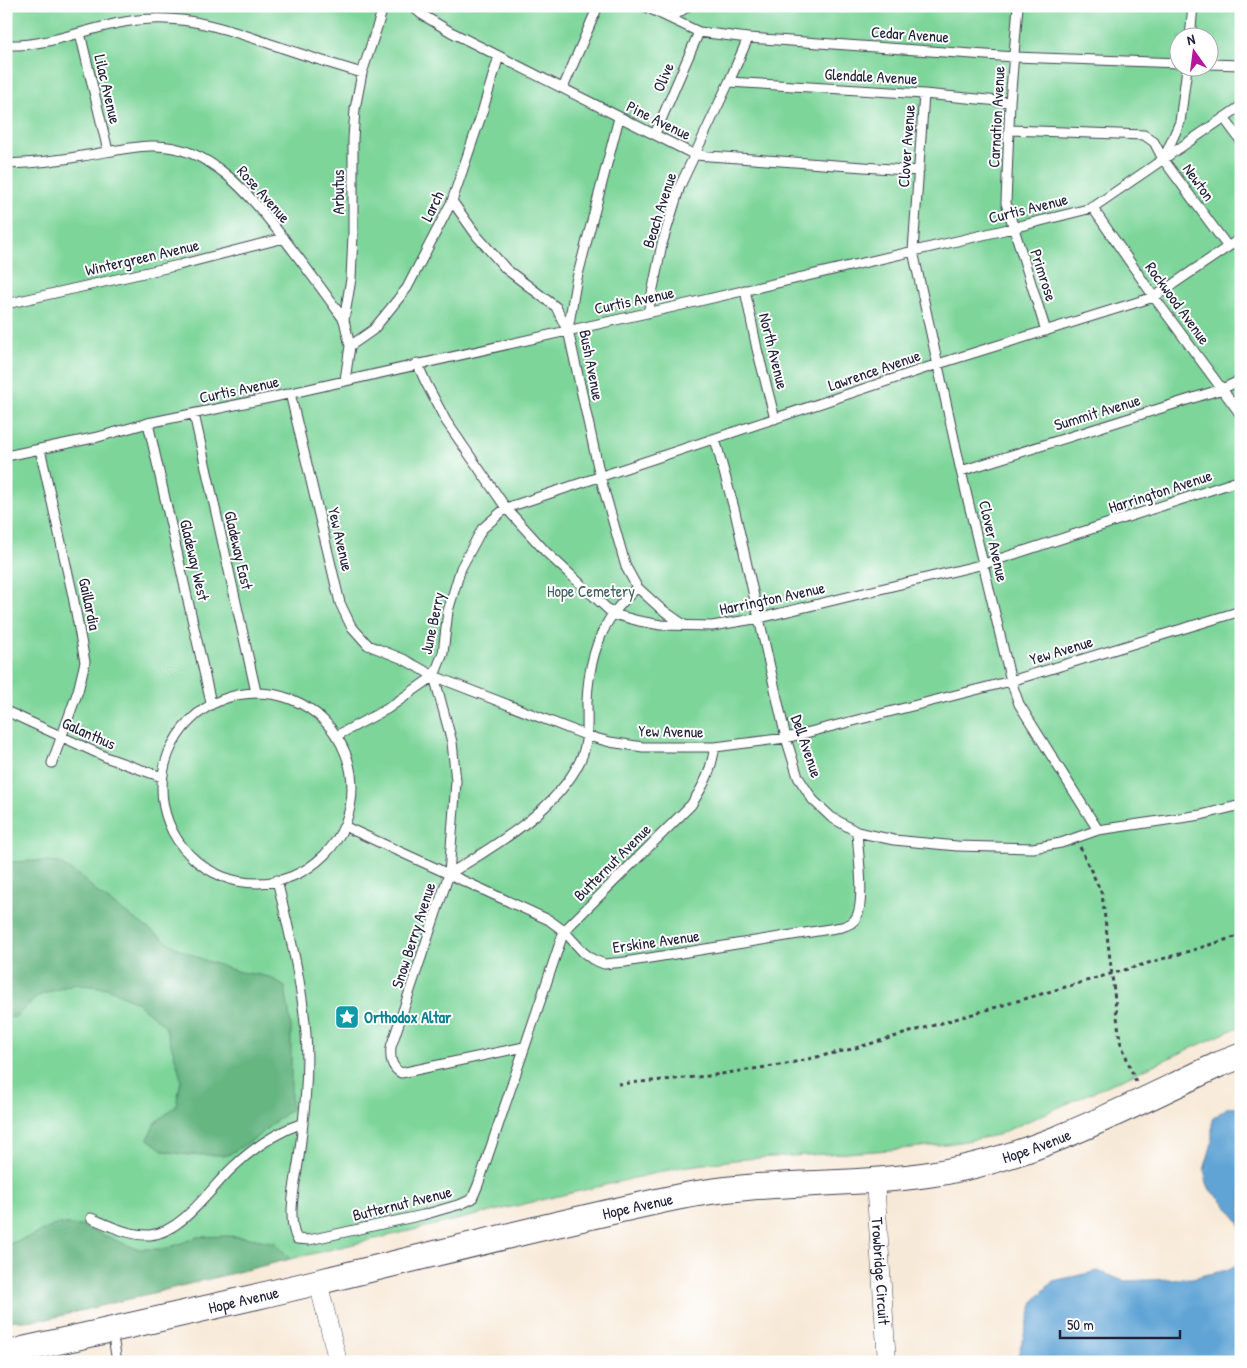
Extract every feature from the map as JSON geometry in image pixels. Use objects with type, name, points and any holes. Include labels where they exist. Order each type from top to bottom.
[{"type":"main road","name":"Hope Avenue","points":[[12,1353],[611,1211],[698,1193],[783,1184],[924,1176],[977,1166],[1012,1156],[1068,1134],[1241,1056]]},
{"type":"street","name":"Trowbridge Circuit","points":[[876,1180],[887,1362]]},
{"type":"street","points":[[318,1282],[338,1362]]},
{"type":"lane","name":"Arbutus","points":[[345,380],[350,346],[344,320],[351,270],[352,139],[355,109],[362,73],[383,6]]},
{"type":"lane","name":"Pine Avenue","points":[[412,6],[421,14],[451,32],[618,118],[655,134],[695,155],[919,171]]},
{"type":"lane","points":[[563,88],[598,6]]},
{"type":"lane","name":"Cedar Avenue","points":[[644,6],[699,32],[748,38],[1014,56],[1170,63]]},
{"type":"lane","points":[[671,18],[688,6]]},
{"type":"lane","name":"Carnation Avenue","points":[[1013,228],[1006,203],[1010,102],[1018,6]]},
{"type":"lane","points":[[1191,28],[1193,6]]},
{"type":"lane","points":[[6,45],[50,41],[119,23],[152,19],[196,22],[229,30],[362,73]]},
{"type":"lane","name":"Olive","points":[[655,134],[699,32]]},
{"type":"lane","name":"Lilac Avenue","points":[[80,33],[108,151]]},
{"type":"lane","name":"Beach Avenue","points":[[648,313],[662,244],[680,186],[748,38]]},
{"type":"lane","name":"Larch","points":[[350,346],[373,330],[407,288],[452,201],[499,56]]},
{"type":"lane","points":[[1220,64],[1241,64]]},
{"type":"lane","points":[[1163,159],[1180,122],[1186,78]]},
{"type":"lane","name":"Glendale Avenue","points":[[729,82],[924,94],[1010,102]]},
{"type":"lane","name":"Clover Avenue","points":[[924,94],[913,251],[961,471],[1011,682],[1019,704],[1098,830]]},
{"type":"lane","name":"Curtis Avenue","points":[[6,456],[648,313],[1013,228],[1092,207],[1241,106]]},
{"type":"lane","name":"Bush Avenue","points":[[618,118],[576,282],[568,330],[600,476],[626,567],[637,587],[684,626]]},
{"type":"lane","points":[[1224,118],[1241,141]]},
{"type":"lane","name":"Newton","points":[[1010,130],[1144,135],[1154,142],[1163,159],[1228,248]]},
{"type":"lane","name":"Rose Avenue","points":[[6,164],[41,162],[151,146],[176,148],[204,158],[228,175],[256,204],[284,238],[344,320]]},
{"type":"lane","points":[[452,201],[477,236],[506,269],[556,308],[568,330]]},
{"type":"lane","name":"Rockwood Avenue","points":[[1092,207],[1154,297],[1241,415]]},
{"type":"lane","name":"Primrose","points":[[1013,228],[1046,332]]},
{"type":"lane","name":"Wintergreen Avenue","points":[[6,304],[179,265],[284,238]]},
{"type":"lane","name":"Lawrence Avenue","points":[[506,508],[938,364],[1154,297],[1241,238]]},
{"type":"lane","name":"North Avenue","points":[[744,290],[757,349],[776,419]]},
{"type":"lane","name":"Harrington Avenue","points":[[418,364],[446,422],[506,508],[546,552],[613,614],[660,625],[712,626],[760,618],[984,564],[1241,480]]},
{"type":"lane","name":"Summit Avenue","points":[[961,471],[1222,389],[1241,380]]},
{"type":"lane","name":"Yew Avenue","points":[[290,393],[340,603],[351,626],[368,645],[403,659],[434,676],[588,736],[610,742],[643,747],[715,746],[786,738],[1011,682],[1241,611]]},
{"type":"lane","name":"Gladeway East","points":[[194,414],[256,692]]},
{"type":"lane","name":"Gladeway West","points":[[148,423],[212,703]]},
{"type":"lane","name":"Dell Avenue","points":[[715,438],[735,512],[786,738],[798,777],[813,800],[831,817],[856,832],[894,840],[957,846],[1033,848],[1061,843],[1098,830]]},
{"type":"lane","name":"Gaillardia","points":[[40,449],[84,653],[84,670],[52,763]]},
{"type":"lane","name":"June Berry","points":[[336,736],[387,709],[434,676],[443,652],[448,611],[461,568],[482,529],[506,508]]},
{"type":"lane","points":[[449,874],[515,830],[546,806],[564,787],[580,761],[588,736],[588,678],[595,649],[613,614],[637,587]]},
{"type":"lane","name":"Snow Berry Avenue","points":[[434,676],[452,742],[456,781],[449,874],[391,1047],[390,1059],[395,1070],[401,1073],[524,1047]]},
{"type":"lane","points":[[244,691],[256,692],[272,693],[296,702],[320,718],[336,736],[347,760],[350,775],[351,810],[346,827],[321,858],[309,868],[278,880],[254,882],[222,877],[198,863],[180,844],[168,823],[162,802],[162,777],[169,755],[179,737],[212,703],[244,691]]},
{"type":"lane","name":"Galanthus","points":[[6,711],[108,758],[162,777]]},
{"type":"lane","name":"Butternut Avenue","points":[[278,880],[302,998],[306,1036],[303,1123],[292,1213],[292,1231],[296,1239],[309,1240],[461,1204],[472,1199],[478,1185],[564,931],[691,805],[705,785],[712,767],[715,746]]},
{"type":"lane","points":[[1098,830],[1201,815],[1241,805]]},
{"type":"lane","name":"Erskine Avenue","points":[[346,827],[549,920],[564,931],[583,952],[592,959],[604,964],[842,927],[851,924],[858,915],[860,895],[856,832]]},
{"type":"lane","points":[[91,1218],[126,1232],[150,1235],[172,1228],[233,1167],[267,1139],[284,1129],[303,1123]]},
{"type":"lane","points":[[112,1329],[117,1362]]},
{"type":"path","points":[[1075,838],[1102,894],[1120,1041],[1142,1100]]},
{"type":"path","points":[[618,1084],[708,1076],[786,1064],[861,1047],[1241,935]]},
{"type":"green space","name":"Hope Cemetery","points":[[6,6],[1241,6],[1241,1026],[997,1135],[932,1146],[866,1152],[768,1157],[682,1167],[290,1259],[47,1319],[21,1321],[6,1319]]},
{"type":"green space","points":[[36,861],[59,863],[82,878],[100,895],[175,947],[236,971],[270,977],[285,987],[291,1026],[291,1109],[254,1139],[228,1155],[188,1155],[164,1151],[148,1139],[155,1123],[176,1106],[181,1080],[165,1026],[136,1002],[107,988],[73,984],[38,996],[15,1017],[6,1018],[6,862]]},
{"type":"green space","points":[[57,1224],[81,1226],[137,1249],[165,1249],[198,1237],[228,1236],[250,1238],[276,1243],[290,1259],[47,1319],[21,1321],[6,1319],[6,1245],[32,1236]]},
{"type":"water","points":[[1241,1106],[1241,1227],[1220,1198],[1210,1190],[1204,1170],[1212,1143],[1212,1119],[1228,1107]]},
{"type":"water","points":[[1241,1260],[1241,1362],[1016,1362],[1034,1301],[1053,1281],[1098,1271],[1124,1281],[1192,1278],[1231,1269]]},
{"type":"place","name":"Orthodox Altar","points":[[347,1017]]}]
